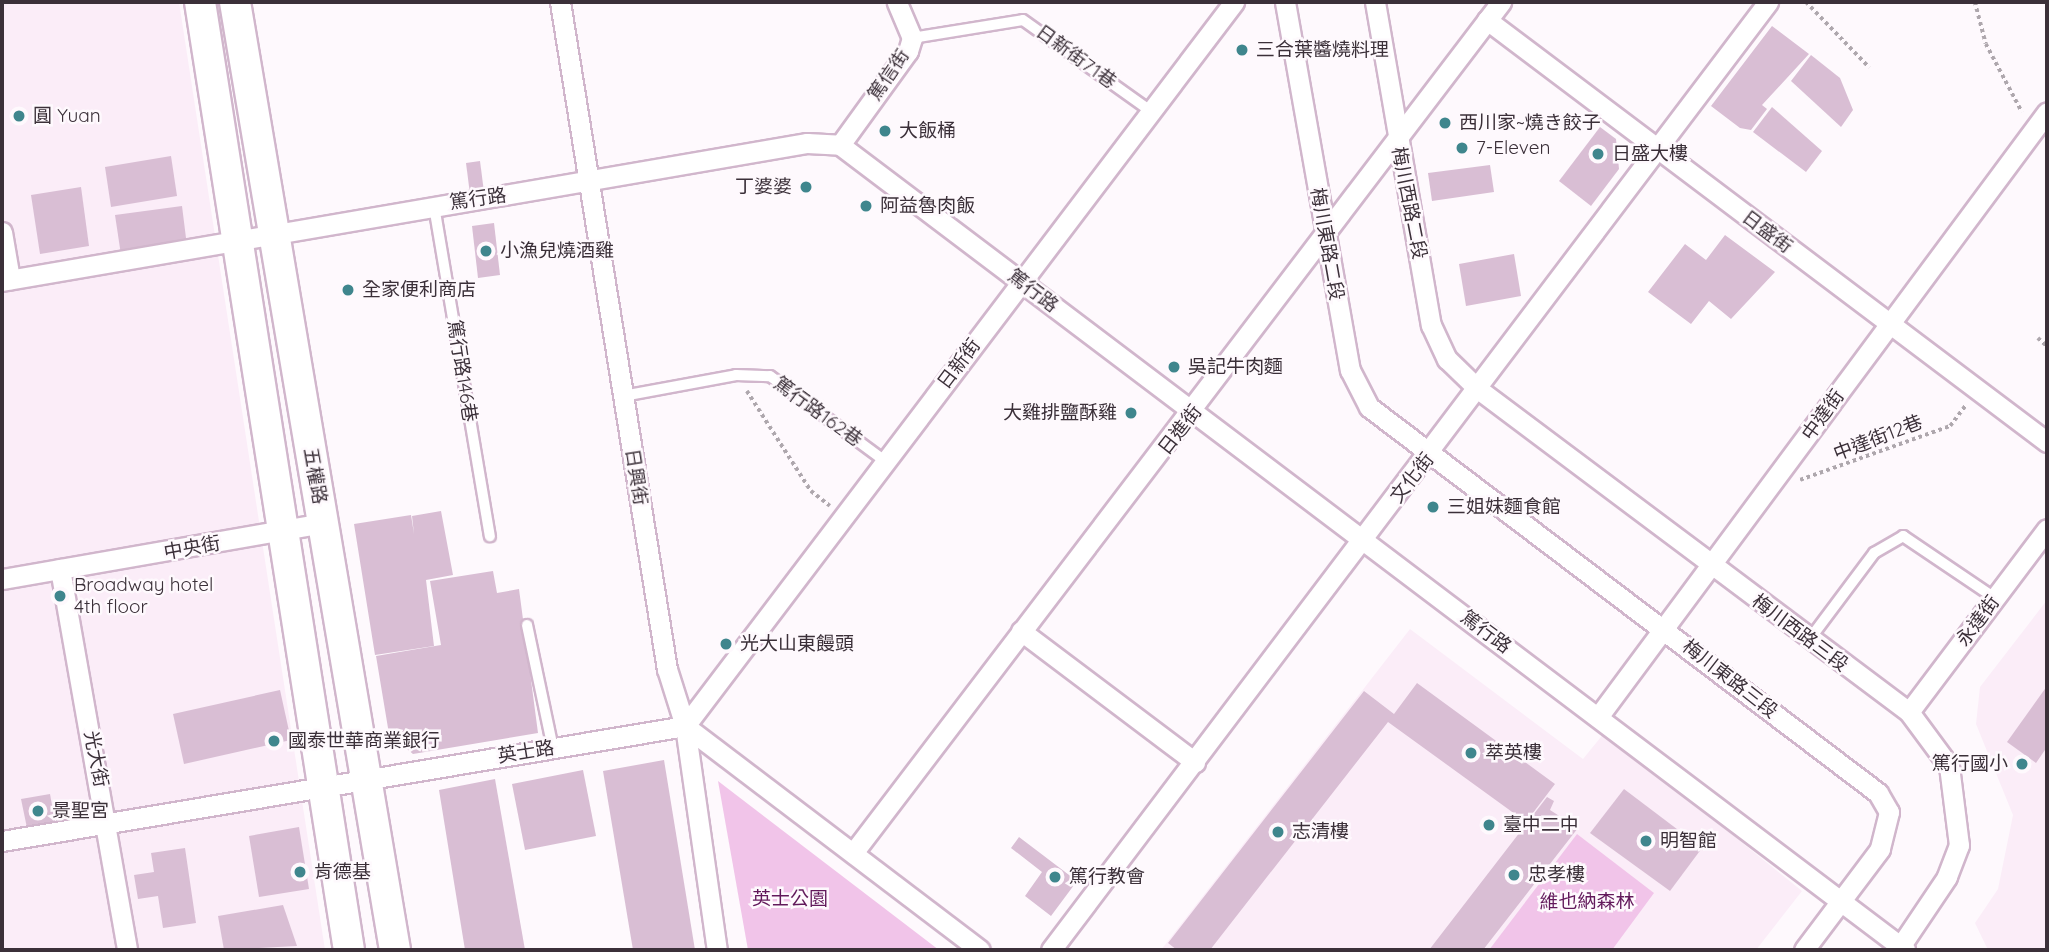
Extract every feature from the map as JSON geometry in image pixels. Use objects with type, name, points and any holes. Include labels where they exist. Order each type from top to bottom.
[{"type":"main road","points":[[200,2],[235,242],[349,950]]},
{"type":"main road","name":"五權路","points":[[235,2],[395,950]]},
{"type":"street","name":"日興街","points":[[560,2],[667,669],[685,726],[717,950]]},
{"type":"street","name":"篤信街","points":[[841,145],[912,38],[897,2]]},
{"type":"street","name":"日新街","points":[[685,726],[1234,2]]},
{"type":"street","name":"梅川東路二段","points":[[1285,2],[1350,370],[1369,407],[1428,457]]},
{"type":"street","name":"梅川西路二段","points":[[1375,2],[1397,143],[1431,325],[1447,359],[1478,389]]},
{"type":"street","name":"日進街","points":[[853,853],[1021,631],[1194,413],[1501,2]]},
{"type":"street","name":"文化街","points":[[1051,950],[1428,457],[1768,2]]},
{"type":"street","name":"日盛街","points":[[1488,20],[2047,442]]},
{"type":"street","name":"中達街","points":[[1598,717],[2047,112]]},
{"type":"street","name":"篤行路","points":[[6,280],[235,242],[274,230],[588,184],[807,143],[841,145],[1840,900],[1901,949]]},
{"type":"street","points":[[2,232],[6,280]]},
{"type":"street","name":"梅川西路三段","points":[[1478,389],[1710,566],[1909,712],[1949,766],[1959,845],[1947,877],[1901,949]]},
{"type":"street","name":"梅川東路三段","points":[[1428,457],[1663,628],[1878,793],[1889,811],[1887,833],[1804,950]]},
{"type":"street","name":"中央街","points":[[2,579],[323,523]]},
{"type":"street","name":"永達街","points":[[1909,712],[2047,529]]},
{"type":"street","name":"光大街","points":[[60,569],[108,823],[127,950]]},
{"type":"street","points":[[1021,631],[1195,762]]},
{"type":"street","points":[[685,726],[981,950]]},
{"type":"street","name":"英士路","points":[[2,841],[685,726]]},
{"type":"lane","name":"日新街71巷","points":[[912,38],[1023,20],[1152,112]]},
{"type":"lane","name":"篤行路146巷","points":[[434,205],[490,536]]},
{"type":"lane","name":"篤行路162巷","points":[[623,396],[736,375],[771,376],[885,461]]},
{"type":"lane","points":[[1809,640],[1874,553],[1903,536],[1995,598]]},
{"type":"lane","points":[[527,625],[553,748]]},
{"type":"path","points":[[1805,2],[1869,67]]},
{"type":"path","points":[[1975,2],[1986,44],[2032,133]]},
{"type":"path","points":[[2038,338],[2047,346]]},
{"type":"path","points":[[736,375],[811,491],[844,516]]},
{"type":"path","name":"中達街12巷","points":[[1771,486],[1821,475],[1950,426],[1978,389]]},
{"type":"shaded area","points":[[2,2],[179,2],[325,950],[2,950]]},
{"type":"shaded area","name":"篤行國小","points":[[2047,600],[2047,950],[1988,950],[1975,923],[1998,889],[2013,815],[1976,724],[1980,687]]},
{"type":"shaded area","name":"臺中二中","points":[[1410,629],[1583,759],[1605,732],[1802,891],[1756,950],[1161,950]]},
{"type":"green space","name":"英士公園","points":[[718,781],[939,950],[748,950]]},
{"type":"green space","name":"維也納森林","points":[[1577,834],[1654,893],[1612,950],[1489,950]]},
{"type":"building","points":[[1772,26],[1809,54],[1762,105],[1767,109],[1751,130],[1740,128],[1711,106]]},
{"type":"building","points":[[1811,55],[1840,78],[1853,110],[1841,127],[1791,81]]},
{"type":"building","points":[[1772,107],[1822,151],[1806,172],[1753,132]]},
{"type":"building","name":"日盛大樓","points":[[1600,127],[1616,139],[1619,169],[1591,206],[1559,181]]},
{"type":"building","points":[[171,156],[177,196],[111,207],[105,167]]},
{"type":"building","name":"小漁兒燒酒雞","points":[[480,161],[484,192],[470,194],[466,163]]},
{"type":"building","points":[[1490,165],[1494,192],[1432,201],[1428,173]]},
{"type":"building","points":[[81,187],[89,246],[40,254],[31,195]]},
{"type":"building","points":[[182,206],[187,246],[121,255],[115,215]]},
{"type":"building","name":"小漁兒燒酒雞","points":[[494,223],[500,275],[478,278],[472,226]]},
{"type":"building","points":[[1725,235],[1775,272],[1731,319],[1709,301],[1691,324],[1648,292],[1685,244],[1706,260]]},
{"type":"building","points":[[1514,254],[1521,296],[1466,306],[1459,264]]},
{"type":"building","points":[[441,511],[453,575],[426,580],[434,646],[375,655],[354,524],[411,515],[414,534],[412,516]]},
{"type":"building","points":[[493,571],[497,593],[519,589],[538,733],[413,754],[389,734],[376,656],[441,645],[430,581]]},
{"type":"building","points":[[1417,683],[1555,784],[1526,822],[1388,722],[1210,950],[1177,950],[1168,943],[1364,691],[1394,714]]},
{"type":"building","points":[[2047,686],[2047,747],[2036,763],[2007,742]]},
{"type":"building","points":[[280,690],[291,740],[184,764],[173,714]]},
{"type":"building","points":[[664,760],[695,950],[633,950],[603,771]]},
{"type":"building","points":[[583,770],[596,836],[525,850],[512,784]]},
{"type":"building","points":[[495,779],[525,950],[465,950],[439,790]]},
{"type":"building","name":"明智館","points":[[1624,789],[1702,848],[1670,891],[1590,833]]},
{"type":"building","name":"景聖宮","points":[[50,794],[55,822],[27,828],[21,799]]},
{"type":"building","name":"忠孝樓","points":[[1547,797],[1554,801],[1550,810],[1578,828],[1483,950],[1429,950]]},
{"type":"building","points":[[299,827],[309,889],[259,897],[249,836]]},
{"type":"building","name":"篤行教會","points":[[1019,837],[1077,881],[1051,916],[1025,896],[1042,872],[1011,848]]},
{"type":"building","points":[[185,848],[196,923],[163,928],[158,896],[138,899],[134,875],[154,872],[151,853]]},
{"type":"building","points":[[283,905],[297,946],[224,950],[218,916]]},
{"type":"place","name":"三合葉醬燒料理","points":[[1242,50]]},
{"type":"place","name":"圓 Yuan","points":[[19,116]]},
{"type":"place","name":"西川家~燒き餃子","points":[[1445,123]]},
{"type":"place","name":"大飯桶","points":[[885,131]]},
{"type":"place","name":"7-Eleven","points":[[1462,148]]},
{"type":"place","name":"日盛大樓","points":[[1598,154]]},
{"type":"place","name":"丁婆婆","points":[[806,187]]},
{"type":"place","name":"阿益魯肉飯","points":[[866,206]]},
{"type":"place","name":"小漁兒燒酒雞","points":[[486,251]]},
{"type":"place","name":"全家便利商店","points":[[348,290]]},
{"type":"place","name":"吳記牛肉麵","points":[[1174,367]]},
{"type":"place","name":"大雞排鹽酥雞","points":[[1131,413]]},
{"type":"place","name":"三姐妹麵食館","points":[[1433,507]]},
{"type":"place","name":"Broadway hotel 4th floor","points":[[60,596]]},
{"type":"place","name":"光大山東饅頭","points":[[726,644]]},
{"type":"place","name":"國泰世華商業銀行","points":[[274,741]]},
{"type":"place","name":"萃英樓","points":[[1471,753]]},
{"type":"place","name":"篤行國小","points":[[2022,764]]},
{"type":"place","name":"景聖宮","points":[[38,811]]},
{"type":"place","name":"臺中二中","points":[[1489,825]]},
{"type":"place","name":"志清樓","points":[[1278,832]]},
{"type":"place","name":"明智館","points":[[1646,841]]},
{"type":"place","name":"肯德基","points":[[300,872]]},
{"type":"place","name":"忠孝樓","points":[[1514,875]]},
{"type":"place","name":"篤行教會","points":[[1055,877]]}]
